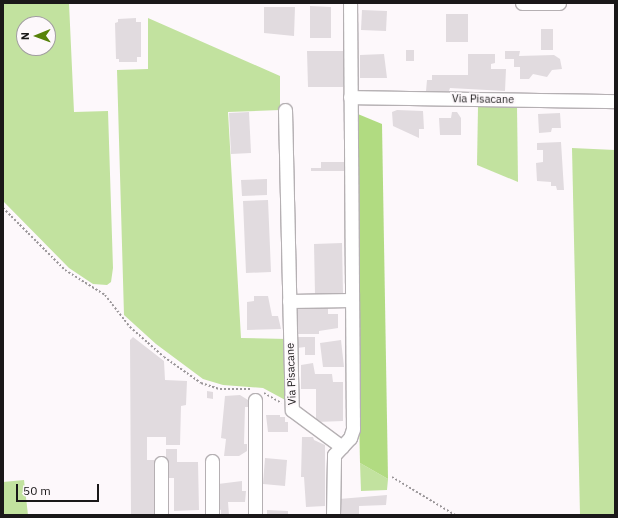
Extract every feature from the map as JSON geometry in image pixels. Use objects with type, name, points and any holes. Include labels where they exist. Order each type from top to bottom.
[{"type":"street","points":[[333,515],[334,455],[350,438],[353,429],[350,3]]},
{"type":"street","points":[[522,3],[559,3]]},
{"type":"street","name":"Via Pisacane","points":[[350,97],[615,101]]},
{"type":"street","name":"Via Pisacane","points":[[285,110],[292,410],[342,447]]},
{"type":"street","points":[[289,301],[352,300]]},
{"type":"street","points":[[255,515],[258,394]]},
{"type":"street","points":[[212,461],[212,515]]},
{"type":"street","points":[[161,463],[161,515]]},
{"type":"path","points":[[3,208],[65,270],[105,295],[130,327],[164,357],[208,385],[220,389],[258,394],[292,410]]},
{"type":"path","points":[[392,477],[455,515]]},
{"type":"green space","points":[[3,3],[69,3],[74,112],[108,111],[113,268],[111,282],[107,285],[93,284],[69,268],[3,201]]},
{"type":"green space","points":[[148,18],[280,76],[280,110],[228,112],[241,338],[287,339],[289,402],[263,388],[223,385],[203,379],[156,344],[124,315],[117,70],[148,69]]},
{"type":"green space","points":[[517,106],[518,182],[477,165],[478,107]]},
{"type":"green space","points":[[353,112],[382,124],[388,479],[360,463]]},
{"type":"green space","points":[[572,148],[615,150],[615,515],[580,515]]},
{"type":"green space","points":[[360,463],[388,479],[387,490],[361,491]]},
{"type":"green space","points":[[24,480],[28,515],[3,515],[3,482]]},
{"type":"building","points":[[310,6],[331,7],[331,38],[310,38]]},
{"type":"building","points":[[264,7],[295,7],[294,36],[264,33]]},
{"type":"building","points":[[362,10],[387,11],[386,31],[361,30]]},
{"type":"building","points":[[446,14],[468,14],[468,42],[446,42]]},
{"type":"building","points":[[136,18],[136,22],[141,22],[141,57],[137,57],[137,62],[119,62],[119,59],[116,59],[115,23],[118,22],[118,19]]},
{"type":"building","points":[[541,29],[553,29],[553,50],[541,50]]},
{"type":"building","points":[[406,50],[414,50],[414,61],[406,61]]},
{"type":"building","points":[[307,51],[343,51],[343,87],[308,87]]},
{"type":"building","points":[[505,51],[520,51],[519,56],[554,55],[560,59],[562,69],[552,70],[547,77],[533,74],[529,79],[520,79],[520,67],[514,67],[514,59],[505,59]]},
{"type":"building","points":[[384,54],[387,78],[360,78],[360,55]]},
{"type":"building","points":[[468,54],[495,54],[495,63],[491,64],[491,69],[506,69],[505,91],[450,88],[449,91],[426,91],[427,80],[432,80],[432,75],[468,75]]},
{"type":"building","points":[[397,110],[423,111],[424,129],[419,129],[419,138],[393,126],[392,112]]},
{"type":"building","points":[[249,112],[251,153],[231,154],[229,113]]},
{"type":"building","points":[[452,112],[457,112],[461,118],[461,135],[440,135],[439,118],[451,118]]},
{"type":"building","points":[[560,113],[561,128],[552,128],[551,132],[539,133],[538,114]]},
{"type":"building","points":[[561,142],[564,190],[557,190],[556,186],[551,186],[551,182],[537,181],[536,163],[543,162],[543,150],[537,150],[537,143]]},
{"type":"building","points":[[321,162],[344,162],[345,171],[311,171],[311,168],[321,168]]},
{"type":"building","points":[[267,179],[267,195],[242,196],[241,180]]},
{"type":"building","points":[[268,200],[271,272],[246,273],[243,201]]},
{"type":"building","points":[[342,243],[343,293],[315,294],[314,244]]},
{"type":"building","points":[[254,296],[268,296],[272,316],[278,316],[281,329],[247,330],[247,302],[254,301]]},
{"type":"building","points":[[298,305],[328,305],[328,314],[338,314],[338,328],[319,331],[319,334],[298,334]]},
{"type":"building","points":[[133,337],[164,361],[165,380],[187,381],[186,405],[181,406],[180,445],[166,445],[166,437],[147,437],[147,460],[154,460],[154,479],[157,479],[157,515],[131,515],[130,340]]},
{"type":"building","points":[[297,337],[315,337],[315,355],[305,355],[305,347],[297,348]]},
{"type":"building","points":[[341,340],[344,367],[323,367],[320,343]]},
{"type":"building","points":[[313,363],[315,374],[332,374],[333,382],[343,382],[343,421],[316,422],[316,389],[301,389],[301,365]]},
{"type":"building","points":[[207,391],[213,392],[213,399],[207,398]]},
{"type":"building","points":[[240,395],[248,400],[248,407],[245,407],[244,444],[247,444],[247,451],[239,456],[224,456],[226,439],[221,438],[225,396]]},
{"type":"building","points":[[266,415],[280,415],[280,417],[285,417],[285,422],[288,422],[288,432],[268,432]]},
{"type":"building","points":[[302,437],[313,437],[314,440],[325,445],[325,506],[306,507],[304,477],[301,477]]},
{"type":"building","points":[[166,449],[177,449],[177,462],[198,462],[199,510],[174,511],[174,478],[166,478]]},
{"type":"building","points":[[265,458],[287,460],[285,486],[263,484]]},
{"type":"building","points":[[242,481],[242,491],[246,491],[245,502],[228,502],[229,515],[221,515],[221,510],[218,509],[218,484]]},
{"type":"building","points":[[387,495],[386,505],[359,506],[359,515],[338,515],[339,499]]},
{"type":"building","points":[[267,510],[288,511],[288,515],[267,515]]}]
